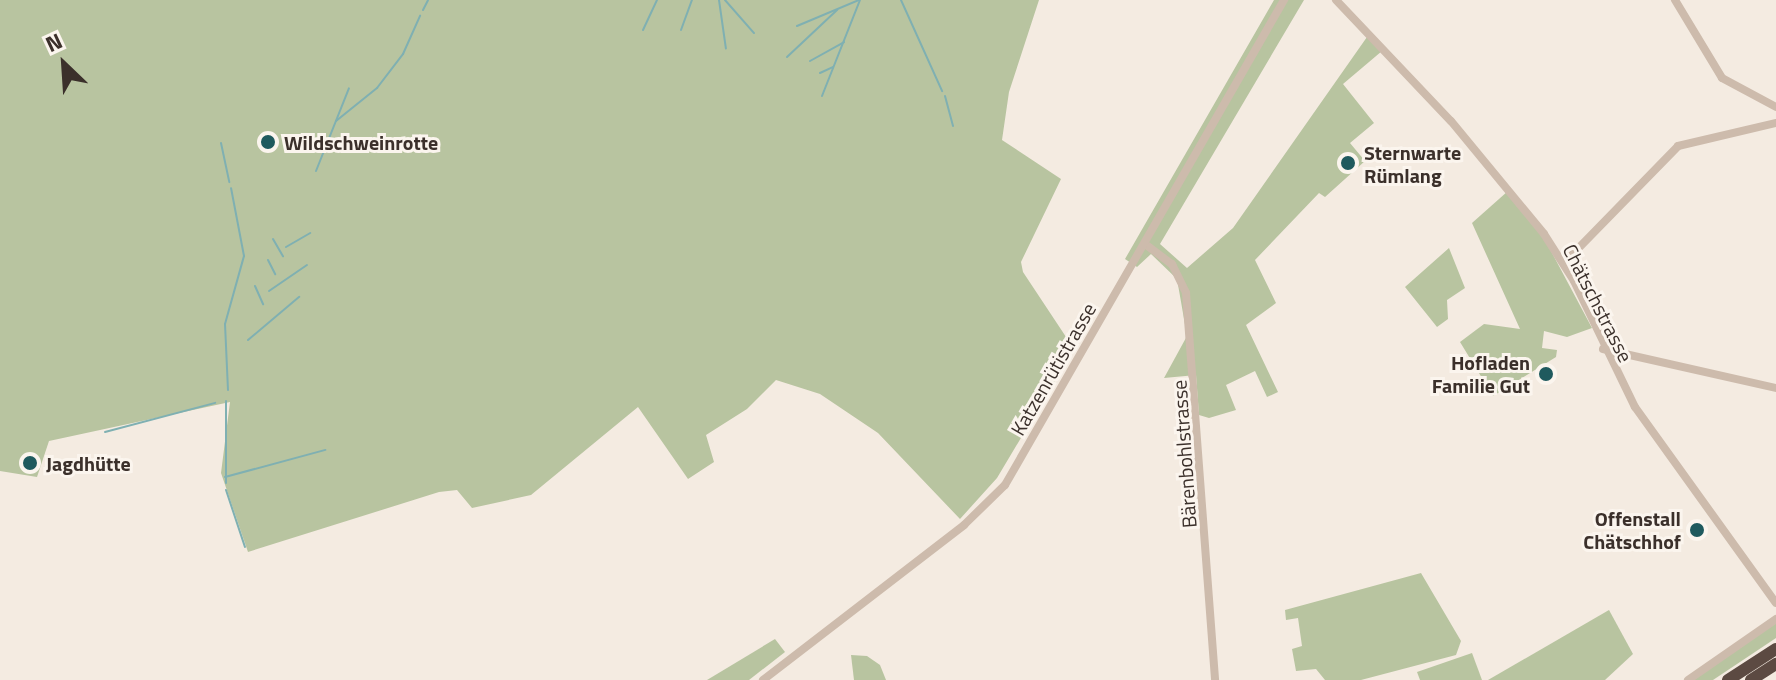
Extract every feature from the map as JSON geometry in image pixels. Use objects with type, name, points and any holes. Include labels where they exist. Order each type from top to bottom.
[{"type":"highway","points":[[1728,680],[1776,649]]},
{"type":"highway","points":[[1751,680],[1776,664]]},
{"type":"street","name":"Katzenrütistrasse","points":[[763,680],[996,496],[1284,0]]},
{"type":"street","name":"Chätschstrasse","points":[[1336,0],[1481,155],[1564,263],[1603,349],[1693,493],[1776,603]]},
{"type":"street","points":[[1675,0],[1722,78],[1776,107]]},
{"type":"street","points":[[1564,263],[1678,146],[1776,123]]},
{"type":"street","name":"Bärenbohlstrasse","points":[[1145,244],[1172,264],[1186,293],[1215,680]]},
{"type":"street","points":[[1603,349],[1776,388]]},
{"type":"street","points":[[1688,680],[1776,619]]},
{"type":"green space","points":[[0,0],[1039,0],[1009,92],[1002,140],[1061,179],[1021,262],[1023,272],[1074,349],[997,478],[960,519],[878,433],[820,394],[776,380],[747,409],[706,435],[714,462],[688,479],[638,407],[531,495],[472,508],[457,490],[439,492],[248,552],[221,473],[230,402],[49,441],[37,477],[0,471]]},
{"type":"green space","points":[[1274,0],[1304,0],[1160,244],[1187,268],[1233,228],[1367,37],[1382,51],[1343,84],[1374,123],[1350,143],[1365,161],[1325,197],[1319,193],[1255,260],[1276,303],[1246,325],[1278,392],[1267,397],[1255,371],[1226,385],[1236,410],[1209,418],[1199,415],[1196,375],[1164,378],[1187,336],[1177,279],[1151,254],[1137,267],[1125,259]]},
{"type":"green space","points":[[1508,191],[1543,236],[1592,328],[1567,337],[1544,331],[1542,348],[1557,350],[1556,357],[1493,396],[1460,342],[1484,324],[1520,329],[1472,223]]},
{"type":"green space","points":[[1449,248],[1465,288],[1447,300],[1448,319],[1437,327],[1405,287]]},
{"type":"green space","points":[[1421,573],[1461,641],[1456,655],[1361,680],[1325,680],[1316,669],[1296,671],[1292,649],[1302,646],[1298,618],[1286,620],[1285,610]]},
{"type":"green space","points":[[1609,610],[1633,654],[1605,680],[1488,680]]},
{"type":"green space","points":[[1776,622],[1776,638],[1713,680],[1692,680]]},
{"type":"green space","points":[[775,639],[785,652],[749,680],[707,680]]},
{"type":"green space","points":[[1472,653],[1482,680],[1420,680],[1417,672]]},
{"type":"green space","points":[[851,655],[867,656],[880,665],[886,680],[854,680]]},
{"type":"waterway","points":[[423,10],[428,0]]},
{"type":"waterway","points":[[643,30],[657,0]]},
{"type":"waterway","points":[[681,30],[692,0]]},
{"type":"waterway","points":[[719,0],[726,49]]},
{"type":"waterway","points":[[725,0],[754,33]]},
{"type":"waterway","points":[[797,26],[859,0]]},
{"type":"waterway","points":[[822,96],[860,0]]},
{"type":"waterway","points":[[901,0],[942,91]]},
{"type":"waterway","points":[[787,57],[837,10]]},
{"type":"waterway","points":[[336,121],[377,88],[403,54],[420,16]]},
{"type":"waterway","points":[[810,61],[844,42]]},
{"type":"waterway","points":[[820,73],[833,67]]},
{"type":"waterway","points":[[316,171],[349,88]]},
{"type":"waterway","points":[[945,96],[953,126]]},
{"type":"waterway","points":[[221,143],[229,182]]},
{"type":"waterway","points":[[228,390],[225,324],[244,256],[231,188]]},
{"type":"waterway","points":[[286,247],[310,233]]},
{"type":"waterway","points":[[273,239],[283,256]]},
{"type":"waterway","points":[[268,260],[275,274]]},
{"type":"waterway","points":[[269,291],[307,265]]},
{"type":"waterway","points":[[255,286],[263,304]]},
{"type":"waterway","points":[[248,340],[299,297]]},
{"type":"waterway","points":[[226,401],[226,483]]},
{"type":"waterway","points":[[105,432],[215,403]]},
{"type":"waterway","points":[[225,477],[325,450]]},
{"type":"waterway","points":[[226,490],[245,547]]},
{"type":"place","name":"Wildschweinrotte","points":[[268,142]]},
{"type":"place","name":"Sternwarte Rümlang","points":[[1348,163]]},
{"type":"place","name":"Hofladen Familie Gut","points":[[1546,374]]},
{"type":"place","name":"Jagdhütte","points":[[30,463]]},
{"type":"place","name":"Offenstall Chätschhof","points":[[1697,530]]}]
